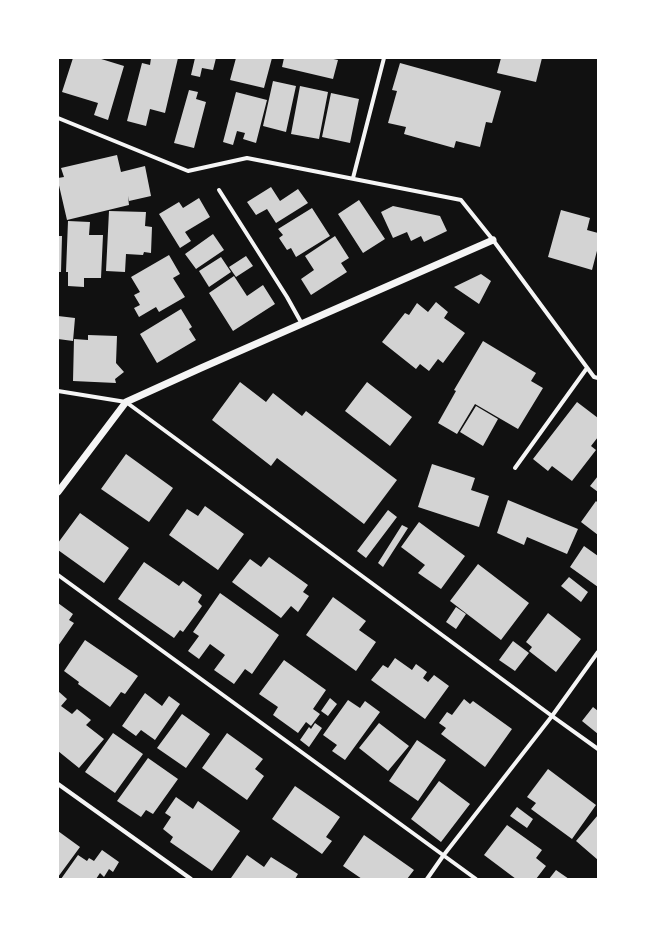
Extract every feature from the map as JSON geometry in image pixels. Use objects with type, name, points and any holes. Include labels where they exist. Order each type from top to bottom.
[{"type":"street","points":[[353,178],[384,58]]},
{"type":"street","points":[[58,118],[188,171],[247,158],[461,200],[493,240],[587,368],[594,377],[598,378]]},
{"type":"street","points":[[219,190],[287,297],[302,324]]},
{"type":"street","points":[[58,492],[126,402],[493,240]]},
{"type":"street","points":[[515,468],[587,368]]},
{"type":"street","points":[[58,391],[126,402],[598,749]]},
{"type":"street","points":[[58,575],[476,879]]},
{"type":"street","points":[[427,879],[443,856],[552,716],[598,652]]},
{"type":"street","points":[[58,784],[191,879]]},
{"type":"building","points":[[73,58],[98,58],[124,66],[108,120],[94,115],[98,103],[62,92]]},
{"type":"building","points":[[151,58],[178,58],[165,113],[150,109],[146,126],[127,121],[142,63],[150,65]]},
{"type":"building","points":[[195,58],[216,58],[213,70],[202,68],[200,77],[191,75]]},
{"type":"building","points":[[236,58],[272,58],[264,88],[230,80]]},
{"type":"building","points":[[284,58],[329,58],[338,60],[333,79],[282,67]]},
{"type":"building","points":[[501,58],[542,58],[536,82],[497,73]]},
{"type":"building","points":[[400,63],[501,91],[492,123],[486,122],[480,147],[456,141],[454,148],[404,134],[406,127],[388,123],[397,91],[392,90]]},
{"type":"building","points":[[273,81],[296,86],[286,132],[263,126]]},
{"type":"building","points":[[300,86],[328,92],[319,139],[291,134]]},
{"type":"building","points":[[189,90],[198,92],[196,99],[206,102],[194,148],[174,143]]},
{"type":"building","points":[[236,92],[267,100],[256,143],[243,139],[245,133],[237,131],[233,145],[223,142]]},
{"type":"building","points":[[331,93],[359,99],[350,143],[322,137]]},
{"type":"building","points":[[117,155],[121,172],[145,166],[151,196],[129,201],[128,196],[129,205],[67,220],[58,181],[58,178],[64,177],[61,168]]},
{"type":"building","points":[[271,187],[280,201],[298,189],[308,203],[276,223],[267,209],[256,215],[247,202]]},
{"type":"building","points":[[199,198],[210,217],[185,232],[191,241],[180,248],[159,214],[179,202],[183,208]]},
{"type":"building","points":[[359,200],[385,239],[363,253],[338,214]]},
{"type":"building","points":[[393,206],[440,216],[447,231],[424,242],[421,236],[411,241],[407,232],[393,238],[381,212]]},
{"type":"building","points":[[312,208],[330,236],[296,257],[291,248],[287,250],[279,238],[283,235],[278,229]]},
{"type":"building","points":[[561,210],[590,218],[587,230],[598,233],[598,247],[592,270],[548,257]]},
{"type":"building","points":[[109,211],[146,212],[145,226],[152,227],[151,253],[144,252],[143,255],[126,254],[125,272],[106,271]]},
{"type":"building","points":[[68,221],[90,222],[89,235],[103,235],[101,278],[84,278],[84,287],[68,286],[68,272],[66,272]]},
{"type":"building","points":[[213,234],[224,250],[196,269],[185,254]]},
{"type":"building","points":[[58,236],[62,236],[61,272],[58,272]]},
{"type":"building","points":[[335,236],[349,258],[341,263],[347,272],[311,295],[301,279],[314,270],[305,256]]},
{"type":"building","points":[[169,255],[180,274],[173,278],[185,297],[159,312],[156,307],[139,317],[134,308],[140,305],[134,295],[140,292],[131,277]]},
{"type":"building","points":[[246,256],[253,266],[236,277],[229,267]]},
{"type":"building","points":[[221,257],[231,272],[209,287],[199,271]]},
{"type":"building","points":[[481,274],[491,281],[479,304],[454,287]]},
{"type":"building","points":[[234,276],[247,296],[263,285],[275,304],[233,331],[209,293]]},
{"type":"building","points":[[436,302],[448,312],[444,318],[465,333],[443,363],[438,359],[429,371],[420,364],[416,369],[382,342],[405,313],[409,315],[417,303],[428,312]]},
{"type":"building","points":[[181,309],[192,327],[189,329],[196,340],[157,363],[140,334]]},
{"type":"building","points":[[58,316],[75,318],[73,341],[58,339]]},
{"type":"building","points":[[88,335],[117,336],[116,363],[124,372],[115,379],[116,383],[73,381],[74,339],[88,340]]},
{"type":"building","points":[[483,341],[536,373],[531,381],[543,388],[518,429],[475,404],[457,434],[438,423],[456,391],[454,390]]},
{"type":"building","points":[[240,382],[266,402],[273,393],[302,416],[306,411],[397,480],[364,524],[277,458],[271,466],[212,420]]},
{"type":"building","points":[[367,382],[412,417],[390,446],[345,411]]},
{"type":"building","points":[[577,402],[598,418],[598,437],[591,446],[596,450],[572,481],[552,466],[548,471],[533,459]]},
{"type":"building","points":[[476,406],[498,419],[483,446],[460,432]]},
{"type":"building","points":[[126,454],[173,488],[149,522],[101,489]]},
{"type":"building","points":[[432,464],[475,478],[471,490],[489,496],[479,527],[418,507]]},
{"type":"building","points":[[598,476],[598,492],[590,486]]},
{"type":"building","points":[[508,500],[578,529],[567,554],[527,537],[524,545],[497,533]]},
{"type":"building","points":[[596,501],[598,503],[598,535],[581,522]]},
{"type":"building","points":[[205,506],[244,534],[218,570],[169,535],[187,509],[198,516]]},
{"type":"building","points":[[388,510],[397,517],[366,558],[357,551]]},
{"type":"building","points":[[80,513],[129,548],[104,583],[58,550],[58,543]]},
{"type":"building","points":[[419,522],[465,556],[441,589],[418,573],[425,565],[401,547]]},
{"type":"building","points":[[402,525],[408,528],[383,567],[378,563]]},
{"type":"building","points":[[584,546],[598,556],[598,587],[570,567]]},
{"type":"building","points":[[269,557],[308,585],[303,592],[309,596],[298,612],[291,606],[281,618],[232,582],[250,559],[261,567]]},
{"type":"building","points":[[144,562],[179,586],[183,581],[202,595],[198,602],[202,606],[183,632],[180,630],[174,638],[118,599]]},
{"type":"building","points":[[478,564],[529,603],[501,640],[450,601]]},
{"type":"building","points":[[569,577],[588,592],[581,602],[561,586]]},
{"type":"building","points":[[220,593],[279,635],[252,674],[245,669],[234,684],[214,670],[225,655],[210,644],[199,659],[188,651],[199,636],[193,632]]},
{"type":"building","points":[[333,597],[366,621],[359,630],[376,642],[356,671],[306,635]]},
{"type":"building","points":[[58,603],[73,614],[69,620],[74,623],[58,646]]},
{"type":"building","points":[[456,607],[466,614],[456,629],[446,622]]},
{"type":"building","points":[[548,613],[581,639],[556,672],[529,651],[532,647],[526,642]]},
{"type":"building","points":[[85,640],[138,676],[125,694],[121,692],[110,707],[78,684],[79,682],[64,671]]},
{"type":"building","points":[[513,641],[529,653],[515,671],[499,660]]},
{"type":"building","points":[[395,658],[412,670],[416,664],[427,672],[423,678],[428,682],[434,675],[449,686],[425,719],[371,680],[383,665],[388,668]]},
{"type":"building","points":[[284,660],[326,690],[313,709],[320,714],[311,726],[306,722],[298,733],[273,715],[278,707],[259,694]]},
{"type":"building","points":[[58,691],[67,699],[61,706],[72,714],[77,709],[91,720],[86,725],[104,739],[79,768],[58,751]]},
{"type":"building","points":[[145,693],[162,706],[169,696],[180,704],[155,740],[141,730],[136,736],[122,726]]},
{"type":"building","points":[[330,698],[337,704],[328,716],[321,711]]},
{"type":"building","points":[[464,699],[470,704],[473,701],[512,729],[485,767],[441,734],[446,728],[439,723],[447,712],[452,715]]},
{"type":"building","points":[[348,700],[360,708],[365,701],[380,712],[345,760],[332,751],[337,745],[323,735]]},
{"type":"building","points":[[593,707],[598,711],[598,734],[582,721]]},
{"type":"building","points":[[182,714],[210,734],[186,768],[157,748]]},
{"type":"building","points":[[315,723],[322,728],[309,747],[300,740],[309,727],[311,729]]},
{"type":"building","points":[[379,723],[409,746],[388,771],[359,748]]},
{"type":"building","points":[[113,733],[143,754],[115,793],[85,772]]},
{"type":"building","points":[[227,733],[263,759],[255,769],[264,776],[247,800],[202,768]]},
{"type":"building","points":[[417,740],[446,760],[418,801],[389,781]]},
{"type":"building","points":[[148,758],[178,779],[153,814],[146,810],[141,817],[117,801]]},
{"type":"building","points":[[548,769],[596,805],[572,839],[531,809],[536,803],[527,797]]},
{"type":"building","points":[[439,781],[470,804],[441,842],[411,819]]},
{"type":"building","points":[[295,786],[340,817],[326,837],[332,841],[322,854],[272,819]]},
{"type":"building","points":[[176,797],[193,809],[198,801],[240,831],[212,871],[170,842],[173,837],[163,829],[171,817],[165,813]]},
{"type":"building","points":[[517,807],[533,819],[527,828],[510,816]]},
{"type":"building","points":[[598,815],[598,860],[576,841]]},
{"type":"building","points":[[507,825],[542,850],[536,858],[546,866],[536,879],[516,879],[484,855]]},
{"type":"building","points":[[58,831],[80,847],[58,877]]},
{"type":"building","points":[[364,835],[414,870],[407,879],[362,879],[343,866]]},
{"type":"building","points":[[102,850],[119,862],[113,872],[109,869],[104,877],[100,873],[96,879],[61,879],[78,855],[87,861],[89,858],[94,861]]},
{"type":"building","points":[[247,855],[264,867],[271,857],[298,874],[295,879],[231,878]]},
{"type":"building","points":[[556,870],[569,879],[549,879]]}]
